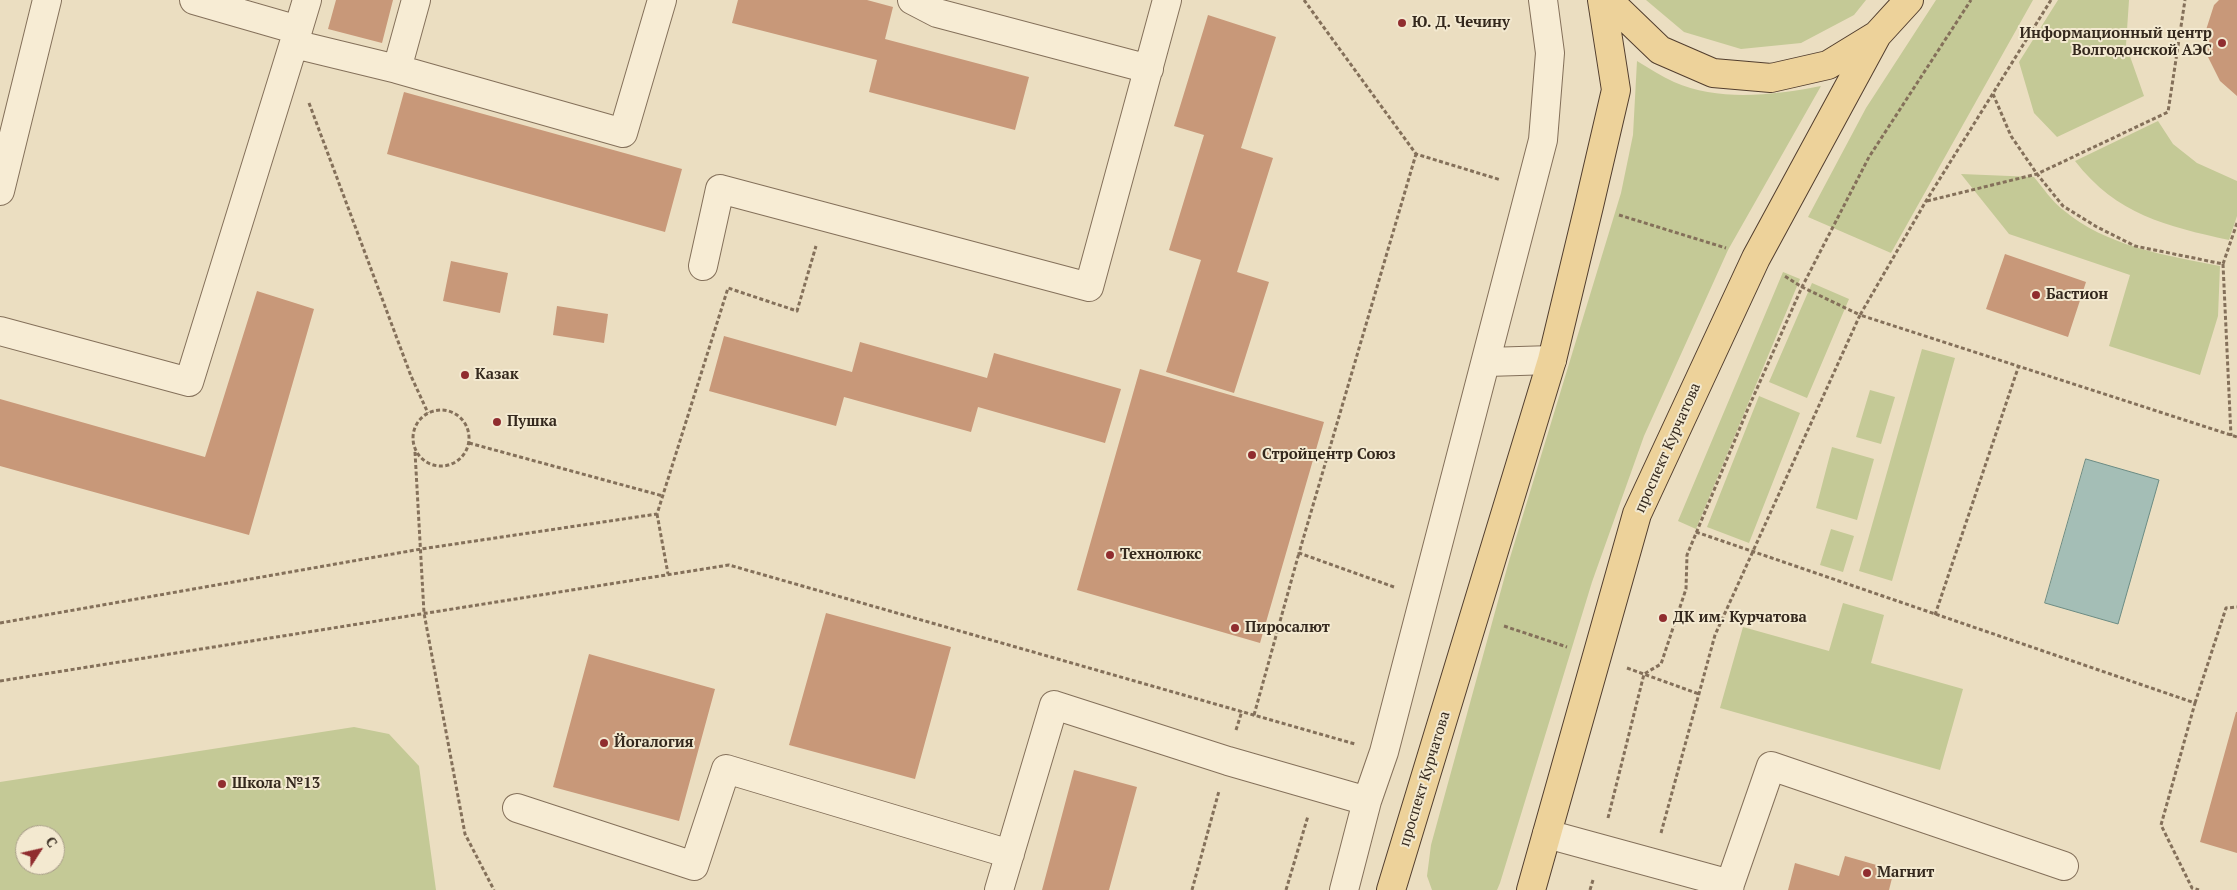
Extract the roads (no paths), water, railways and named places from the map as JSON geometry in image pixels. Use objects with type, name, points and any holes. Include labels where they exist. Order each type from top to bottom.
[{"type":"main road","name":"проспект Курчатова","points":[[1391,890],[1552,360],[1589,206],[1616,90],[1602,0]]},
{"type":"main road","points":[[1608,0],[1660,50],[1713,73],[1771,78],[1828,65],[1877,35],[1909,0]]},
{"type":"main road","name":"проспект Курчатова","points":[[1531,890],[1637,514],[1756,258],[1877,35]]},
{"type":"street","points":[[0,191],[47,0]]},
{"type":"street","points":[[194,0],[296,37],[397,69],[622,133],[662,0]]},
{"type":"street","points":[[0,331],[189,382],[307,0]]},
{"type":"street","points":[[397,69],[416,0]]},
{"type":"street","points":[[912,0],[937,13],[1148,69]]},
{"type":"street","points":[[703,266],[720,189],[1089,287],[1167,0]]},
{"type":"street","points":[[1344,890],[1367,801],[1384,752],[1544,140],[1550,52],[1543,0]]},
{"type":"street","points":[[1487,362],[1552,360]]},
{"type":"street","points":[[999,890],[1054,705],[1228,761],[1367,801]]},
{"type":"street","points":[[1547,834],[1653,863],[1730,887],[1771,766],[2064,866]]},
{"type":"street","points":[[517,808],[694,866],[726,769],[1010,854]]},
{"type":"water","points":[[2086,459],[2159,480],[2118,624],[2045,603]]},
{"type":"place","name":"Ю. Д. Чечину","points":[[1402,23]]},
{"type":"place","name":"Информационный центр Волгодонской АЭС","points":[[2222,43]]},
{"type":"place","name":"Бастион","points":[[2036,295]]},
{"type":"place","name":"Казак","points":[[465,375]]},
{"type":"place","name":"Пушка","points":[[497,422]]},
{"type":"place","name":"Стройцентр Союз","points":[[1252,455]]},
{"type":"place","name":"Технолюкс","points":[[1110,555]]},
{"type":"place","name":"ДК им. Курчатова","points":[[1663,618]]},
{"type":"place","name":"Пиросалют","points":[[1235,628]]},
{"type":"place","name":"Йогалогия","points":[[604,743]]},
{"type":"place","name":"Школа №13","points":[[222,784]]},
{"type":"place","name":"Магнит","points":[[1867,873]]}]
